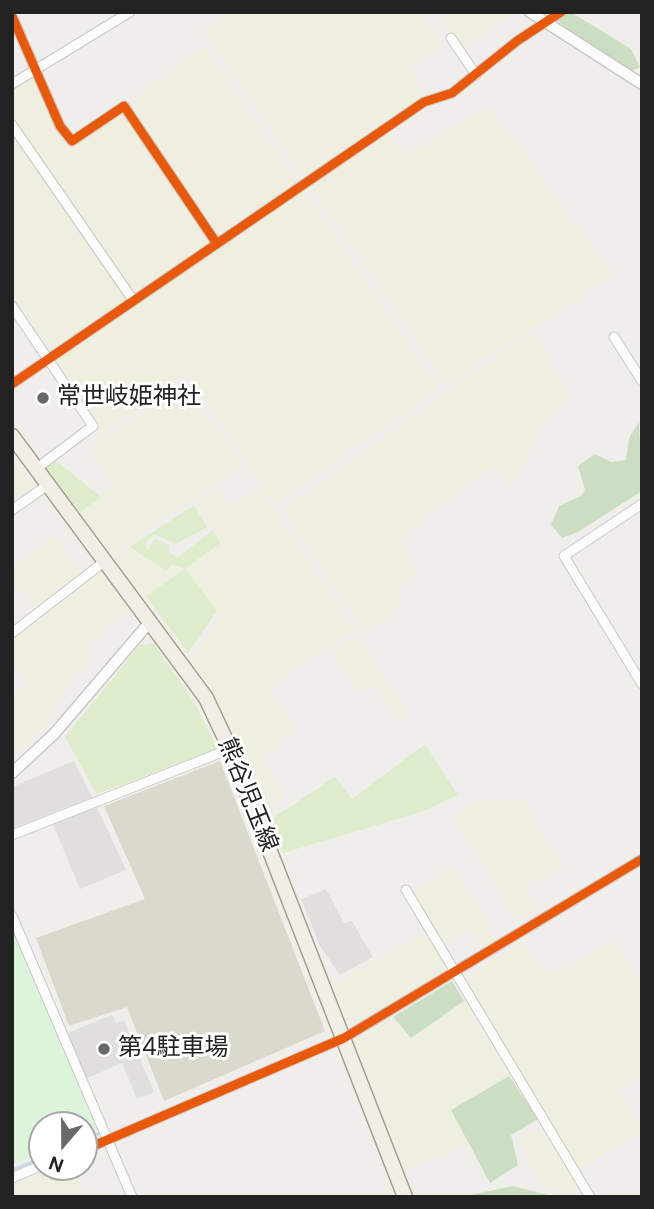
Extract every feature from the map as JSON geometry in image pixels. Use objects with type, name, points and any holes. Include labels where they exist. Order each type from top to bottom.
[{"type":"main road","name":"熊谷児玉線","points":[[12,436],[206,698],[230,749],[405,1197]]},
{"type":"street","points":[[12,85],[130,12]]},
{"type":"street","points":[[530,12],[642,84]]},
{"type":"street","points":[[12,384],[424,102],[453,93],[561,12]]},
{"type":"street","points":[[12,16],[60,125],[72,141],[124,106],[217,244]]},
{"type":"street","points":[[451,38],[476,75]]},
{"type":"street","points":[[12,125],[133,300]]},
{"type":"street","points":[[12,306],[93,426],[37,468]]},
{"type":"street","points":[[614,337],[642,381]]},
{"type":"street","points":[[12,510],[49,484]]},
{"type":"street","points":[[642,504],[564,556],[642,684]]},
{"type":"street","points":[[12,633],[105,561]]},
{"type":"street","points":[[12,773],[54,734],[149,622]]},
{"type":"street","points":[[12,835],[230,749]]},
{"type":"street","points":[[98,1145],[344,1038],[642,859]]},
{"type":"street","points":[[406,890],[590,1197]]},
{"type":"street","points":[[12,916],[132,1197]]},
{"type":"shaded area","points":[[74,761],[92,797],[12,829],[12,787]]},
{"type":"shaded area","points":[[220,761],[325,1031],[164,1101],[127,1007],[69,1026],[36,938],[145,899],[104,806]]},
{"type":"shaded area","points":[[96,805],[126,870],[80,889],[52,822]]},
{"type":"shaded area","points":[[326,889],[344,923],[352,921],[373,957],[340,975],[320,946],[301,899]]},
{"type":"shaded area","name":"第4駐車場","points":[[112,1015],[116,1023],[124,1020],[154,1092],[137,1099],[122,1063],[85,1079],[65,1034]]},
{"type":"green space","points":[[232,12],[423,12],[443,45],[409,64],[423,97],[384,123],[403,157],[489,108],[611,273],[606,280],[446,383],[205,31]]},
{"type":"green space","points":[[455,12],[516,12],[463,47],[443,20]]},
{"type":"green space","points":[[548,12],[574,14],[631,49],[640,67],[631,71],[571,32]]},
{"type":"green space","points":[[204,47],[438,389],[273,505],[189,372],[103,434],[12,299],[12,89],[33,74],[72,144]]},
{"type":"green space","points":[[531,333],[569,394],[537,431],[527,459],[509,485],[493,465],[399,537],[415,574],[396,586],[401,608],[366,631],[284,510]]},
{"type":"green space","points":[[183,385],[242,465],[112,553],[80,512],[114,487],[89,451]]},
{"type":"green space","points":[[639,422],[642,491],[578,532],[562,538],[551,525],[559,506],[581,496],[585,490],[578,466],[595,454],[611,462],[626,460],[629,438]]},
{"type":"green space","points":[[12,459],[33,487],[12,503]]},
{"type":"green space","points":[[54,459],[101,497],[80,512],[44,466]]},
{"type":"green space","points":[[258,489],[354,630],[268,687],[294,729],[262,758],[286,797],[265,812],[229,722],[193,660],[221,615],[184,569],[146,596],[115,558],[130,547],[166,571],[172,564],[220,543],[198,506],[219,490],[231,507]]},
{"type":"green space","points":[[194,505],[207,527],[176,544],[154,534],[145,543],[148,551],[154,538],[169,545],[168,551],[177,558],[213,530],[220,543],[185,569],[217,611],[188,653],[146,596],[184,569],[172,564],[166,571],[130,547]]},
{"type":"green space","points":[[53,537],[83,572],[36,609],[19,587],[12,593],[12,570]]},
{"type":"green space","points":[[99,575],[127,611],[84,646],[92,656],[62,692],[45,726],[12,760],[12,696],[28,683],[12,667],[12,641]]},
{"type":"green space","points":[[357,636],[408,714],[398,721],[373,683],[360,693],[334,653]]},
{"type":"green space","points":[[153,643],[194,702],[217,749],[97,794],[65,737],[140,645]]},
{"type":"green space","points":[[425,744],[458,795],[421,812],[283,853],[269,821],[335,777],[352,799]]},
{"type":"green space","points":[[480,800],[522,800],[562,868],[524,886],[536,910],[516,919],[454,816]]},
{"type":"green space","points":[[453,866],[495,939],[482,948],[470,927],[443,943],[412,892]]},
{"type":"green space","points":[[12,926],[60,1036],[112,1015],[116,1023],[124,1020],[154,1092],[137,1099],[122,1063],[78,1082],[90,1111],[28,1111],[28,1158],[12,1165]]},
{"type":"green space","points":[[427,933],[448,970],[351,1027],[334,983]]},
{"type":"green space","points":[[613,941],[642,988],[642,1074],[617,1087],[641,1132],[579,1169],[466,978],[521,942],[552,978]]},
{"type":"green space","points":[[452,981],[464,1001],[411,1038],[393,1017]]},
{"type":"green space","points":[[464,1001],[509,1076],[452,1110],[468,1141],[406,1170],[356,1039],[393,1017],[412,1038]]},
{"type":"green space","points":[[509,1076],[538,1119],[511,1135],[518,1165],[490,1183],[451,1110]]},
{"type":"green space","points":[[539,1128],[579,1189],[562,1192],[545,1187],[517,1141]]},
{"type":"green space","points":[[28,1180],[78,1181],[85,1197],[12,1197],[12,1187]]},
{"type":"green space","points":[[513,1186],[556,1197],[433,1197],[465,1196]]},
{"type":"waterway","points":[[12,1170],[28,1164]]},
{"type":"cycle path","points":[[12,384],[424,102],[452,93],[517,41],[561,12]]},
{"type":"cycle path","points":[[12,16],[60,126],[72,141],[124,106],[217,244]]},
{"type":"cycle path","points":[[98,1144],[344,1038],[642,859]]},
{"type":"place","name":"常世岐姫神社","points":[[43,398]]},
{"type":"place","name":"第4駐車場","points":[[104,1049]]}]
